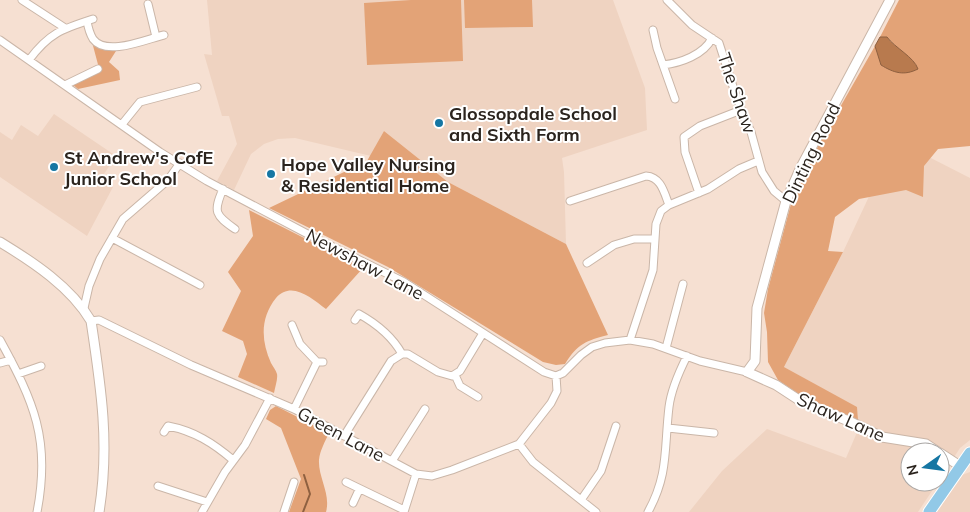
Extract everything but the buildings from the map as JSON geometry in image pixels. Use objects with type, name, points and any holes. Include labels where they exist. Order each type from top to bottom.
[{"type":"main road","points":[[929,512],[970,452]]},
{"type":"street","points":[[22,0],[65,28]]},
{"type":"street","name":"The Shaw","points":[[667,0],[692,25],[719,43],[737,99],[751,132],[758,161],[767,182],[778,196],[786,201]]},
{"type":"street","name":"Dinting Road","points":[[747,372],[755,360],[756,308],[786,201],[801,167],[890,0]]},
{"type":"street","points":[[148,4],[156,37]]},
{"type":"street","points":[[29,60],[47,38],[65,28],[90,20],[94,40],[105,47],[119,47],[164,35]]},
{"type":"street","points":[[653,30],[675,99]]},
{"type":"street","points":[[663,65],[694,56],[705,48],[712,38]]},
{"type":"street","name":"Newshaw Lane","points":[[0,40],[180,163],[223,189],[404,282],[544,372],[556,376]]},
{"type":"street","points":[[65,85],[98,69]]},
{"type":"street","points":[[123,123],[140,102],[197,87]]},
{"type":"street","points":[[699,193],[685,152],[684,137],[700,126],[736,112]]},
{"type":"street","points":[[630,340],[652,270],[654,239],[659,218],[669,205],[699,193],[758,161]]},
{"type":"street","points":[[84,308],[88,286],[123,219],[168,180],[180,163]]},
{"type":"street","points":[[570,201],[646,176],[655,178],[660,182],[669,205]]},
{"type":"street","points":[[223,189],[216,208],[217,214],[235,229]]},
{"type":"street","points":[[112,238],[200,285]]},
{"type":"street","points":[[587,263],[614,245],[634,239],[654,239]]},
{"type":"street","points":[[0,242],[50,276],[84,308],[91,321],[104,411],[104,452],[98,512]]},
{"type":"street","points":[[666,348],[683,284]]},
{"type":"street","points":[[355,320],[359,314],[373,322],[389,335],[402,354],[419,359],[447,376],[455,375],[460,371],[483,333]]},
{"type":"street","name":"Green Lane","points":[[91,321],[99,320],[192,365],[294,409],[416,474],[432,476],[519,444]]},
{"type":"street","points":[[292,325],[300,344],[320,362],[294,409]]},
{"type":"street","points":[[0,340],[31,400],[38,422],[42,464],[37,512]]},
{"type":"street","points":[[596,512],[533,462],[519,444],[551,403],[557,391],[556,376],[564,374],[581,355],[592,347],[605,343],[630,340],[666,348],[687,356],[747,372]]},
{"type":"street","points":[[344,436],[391,361],[402,354]]},
{"type":"street","points":[[648,512],[660,491],[665,471],[669,405],[687,356]]},
{"type":"street","points":[[0,363],[11,360]]},
{"type":"street","points":[[18,374],[41,366]]},
{"type":"street","name":"Shaw Lane","points":[[747,372],[776,386],[802,402],[882,437],[913,442]]},
{"type":"street","points":[[455,375],[460,386],[478,397]]},
{"type":"street","points":[[204,507],[233,460],[245,445],[270,398]]},
{"type":"street","points":[[392,461],[425,410]]},
{"type":"street","points":[[164,432],[168,426],[196,434],[212,442],[233,460]]},
{"type":"street","points":[[581,500],[601,471],[616,426]]},
{"type":"street","points":[[668,428],[714,433]]},
{"type":"street","name":"Shaw Lane","points":[[950,460],[960,466]]},
{"type":"street","points":[[346,482],[404,511],[416,474]]},
{"type":"street","points":[[284,512],[294,482]]},
{"type":"street","points":[[158,486],[212,512]]},
{"type":"street","points":[[353,503],[359,490]]},
{"type":"shaded area","name":"Glossopdale School and Sixth Form","points":[[207,0],[613,0],[645,88],[647,130],[562,158],[566,244],[448,182],[384,131],[371,156],[295,138],[278,139],[264,144],[251,154],[234,190],[217,181],[237,144],[229,116],[222,116],[204,54],[212,55]]},
{"type":"shaded area","points":[[411,0],[461,0],[463,61],[367,65],[364,3]]},
{"type":"shaded area","points":[[464,0],[532,0],[533,27],[465,28]]},
{"type":"shaded area","points":[[899,0],[970,0],[970,146],[938,149],[924,166],[923,197],[906,190],[859,199],[835,217],[828,251],[843,252],[784,367],[857,407],[858,420],[800,395],[778,380],[768,362],[764,313],[768,289],[791,204],[819,144],[875,46],[876,48],[901,52],[887,37],[880,37]]},
{"type":"shaded area","points":[[880,37],[887,37],[913,60],[918,69],[899,73],[881,65],[875,46]]},
{"type":"shaded area","points":[[92,42],[100,48],[116,51],[109,62],[119,71],[120,80],[78,89],[72,84],[100,72]]},
{"type":"shaded area","name":"St Andrew's CofE Junior School","points":[[54,114],[116,156],[102,177],[113,187],[87,236],[0,177],[0,132],[12,140],[21,125],[38,136]]},
{"type":"shaded area","points":[[384,131],[448,182],[566,244],[608,335],[583,344],[574,351],[565,364],[556,365],[543,362],[388,267],[269,208],[367,161]]},
{"type":"shaded area","points":[[925,155],[970,178],[970,440],[960,448],[950,464],[950,442],[900,442],[900,492],[931,492],[918,512],[689,512],[722,471],[767,429],[846,458],[858,430],[857,408],[784,367],[843,252],[880,173]]},
{"type":"shaded area","points":[[249,210],[363,268],[326,309],[308,296],[295,291],[282,293],[276,298],[267,314],[264,330],[265,346],[277,374],[274,393],[238,377],[247,354],[243,341],[222,331],[241,291],[228,272],[253,236]]},
{"type":"shaded area","points":[[276,406],[329,433],[319,460],[320,473],[327,499],[326,512],[289,512],[301,479],[281,428],[266,419],[270,410]]},
{"type":"shaded area","points":[[970,472],[970,512],[937,512],[962,475]]},
{"type":"waterway","points":[[303,512],[310,494],[304,475]]},
{"type":"place","name":"Glossopdale School and Sixth Form","points":[[439,123]]},
{"type":"place","name":"St Andrew's CofE Junior School","points":[[54,167]]},
{"type":"place","name":"Hope Valley Nursing & Residential Home","points":[[271,174]]}]
